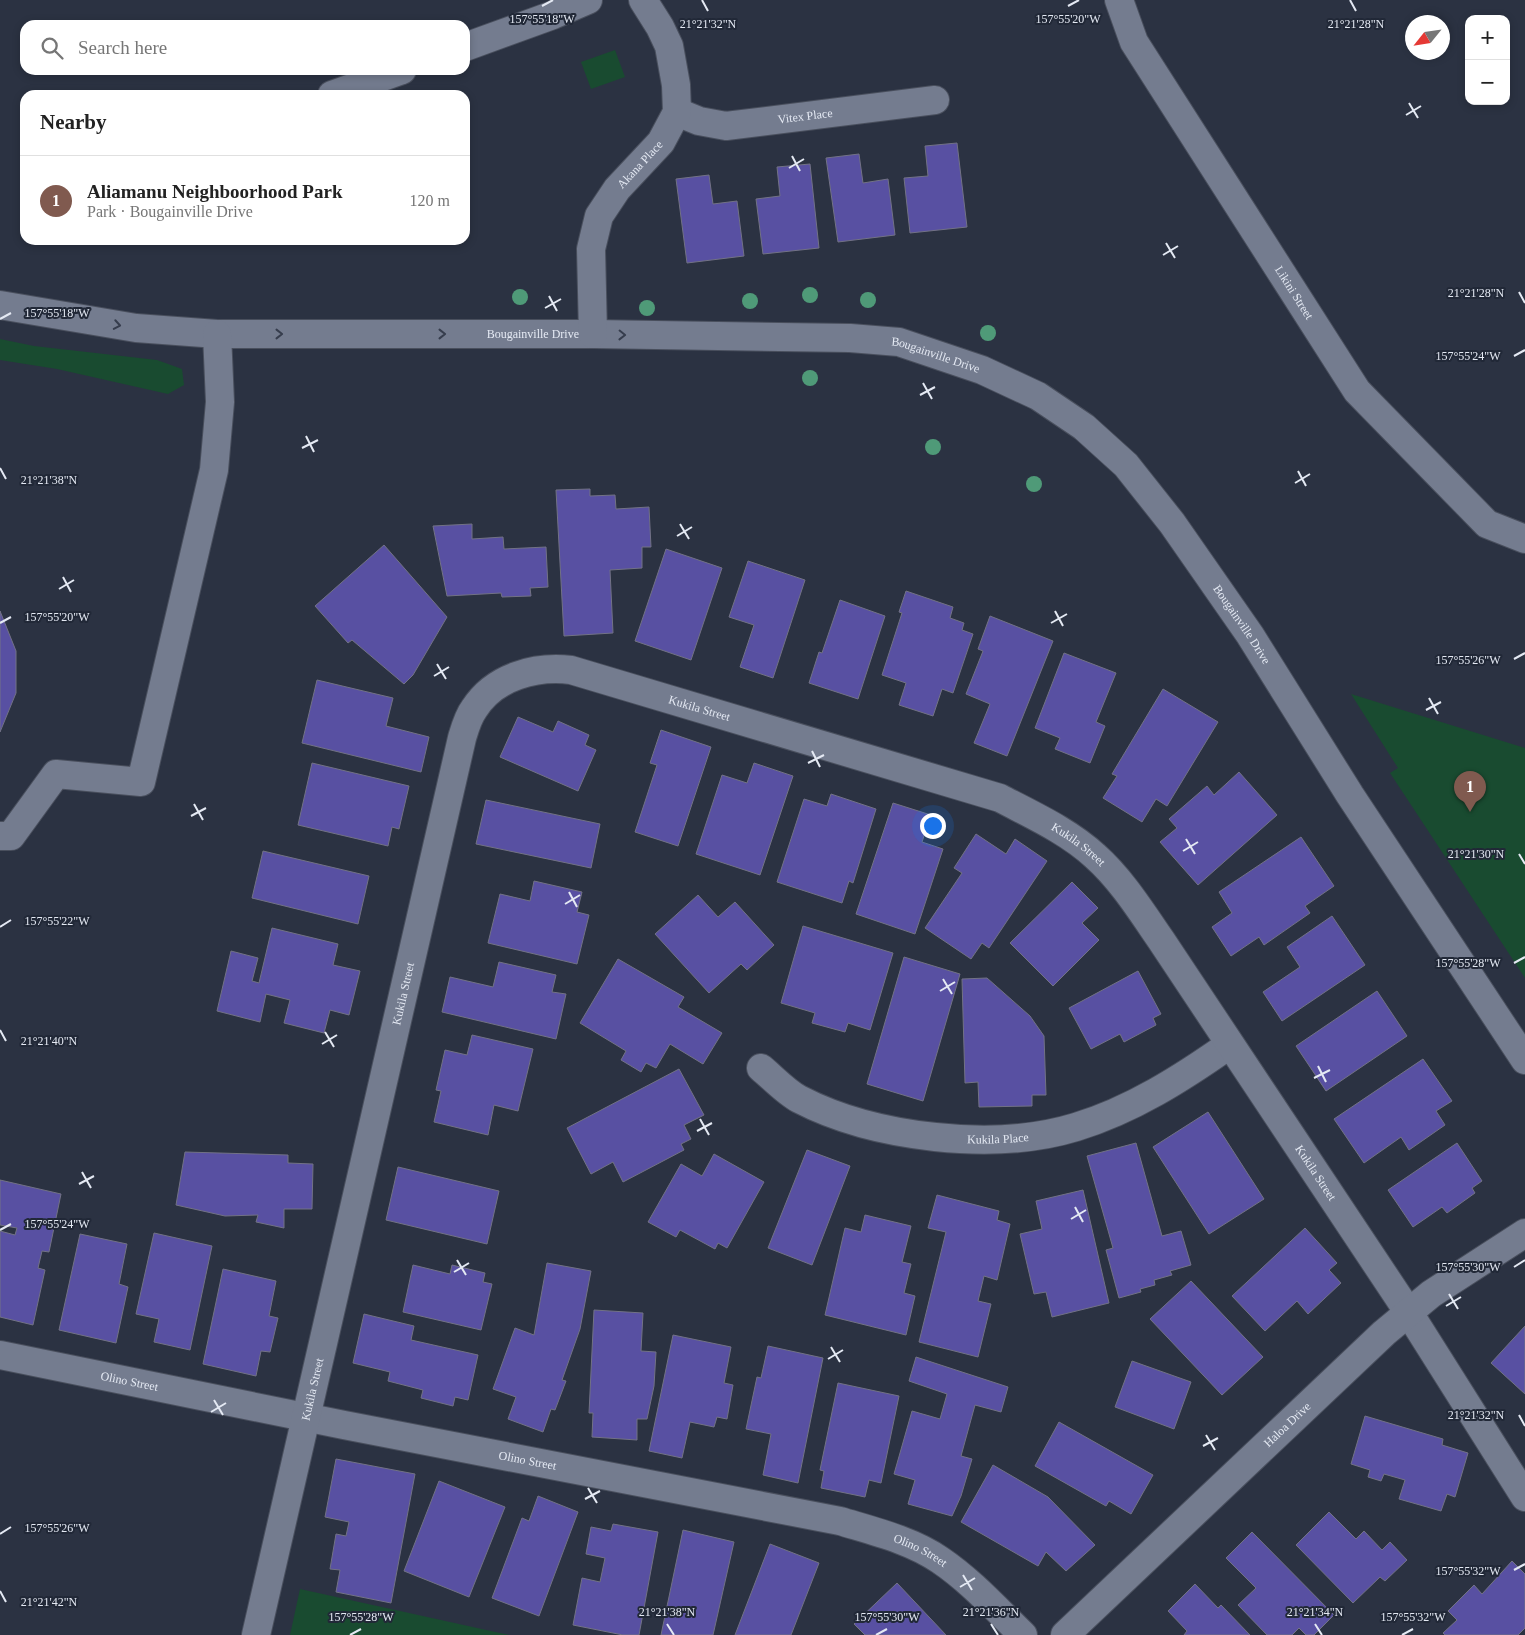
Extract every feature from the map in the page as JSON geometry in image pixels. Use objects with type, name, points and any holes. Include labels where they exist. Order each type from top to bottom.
[{"type":"street","points":[[470,45],[588,0]]},
{"type":"street","points":[[643,0],[660,27],[668,46],[676,85],[677,112]]},
{"type":"street","name":"Likini Street","points":[[1119,0],[1134,42],[1357,391],[1487,524],[1525,539]]},
{"type":"street","points":[[346,90],[388,75]]},
{"type":"street","name":"Vitex Place","points":[[677,112],[699,121],[726,126],[936,100]]},
{"type":"street","name":"Akana Place","points":[[592,334],[592,248],[599,216],[617,189],[661,142],[677,112]]},
{"type":"street","name":"Bougainville Drive","points":[[0,305],[136,328],[217,334],[592,334],[850,338],[899,342],[982,370],[1038,396],[1084,426],[1126,465],[1172,523],[1250,636],[1350,795],[1525,1060]]},
{"type":"street","points":[[0,836],[11,836],[56,774],[141,782],[214,470],[220,402],[217,334]]},
{"type":"street","name":"Kukila Street","points":[[256,1635],[308,1416],[462,738],[474,708],[487,695],[501,683],[531,670],[551,668],[581,673],[1000,798],[1050,824],[1095,856],[1130,896],[1162,940],[1229,1045],[1409,1313],[1525,1497]]},
{"type":"street","name":"Kukila Place","points":[[761,1068],[797,1098],[836,1116],[881,1128],[928,1136],[980,1139],[1030,1136],[1075,1127],[1135,1103],[1180,1079],[1229,1045]]},
{"type":"street","name":"Haloa Drive","points":[[1065,1635],[1384,1333],[1431,1294],[1525,1233]]},
{"type":"street","name":"Olino Street","points":[[0,1355],[840,1521],[903,1541],[939,1559],[968,1581],[1023,1635]]},
{"type":"green space","points":[[615,50],[625,77],[591,89],[581,62]]},
{"type":"green space","points":[[0,339],[34,346],[157,360],[182,369],[184,385],[168,394],[57,369],[0,360]]},
{"type":"green space","points":[[1351,694],[1525,748],[1525,978],[1390,773],[1398,768]]},
{"type":"green space","points":[[300,1589],[509,1635],[290,1635]]},
{"type":"building","points":[[957,143],[967,227],[910,233],[904,178],[928,176],[925,146]]},
{"type":"building","points":[[859,154],[863,183],[888,179],[895,235],[838,242],[826,158]]},
{"type":"building","points":[[810,164],[819,248],[763,254],[756,199],[780,196],[777,167]]},
{"type":"building","points":[[709,175],[713,204],[737,201],[744,256],[687,263],[676,179]]},
{"type":"building","points":[[590,489],[590,496],[615,495],[616,509],[649,507],[651,547],[642,547],[642,568],[610,570],[613,633],[564,636],[556,490]]},
{"type":"building","points":[[472,524],[472,539],[503,537],[504,549],[546,547],[548,587],[530,588],[531,596],[502,597],[501,593],[447,596],[433,526]]},
{"type":"building","points":[[384,545],[447,617],[413,675],[404,684],[352,640],[348,643],[315,606]]},
{"type":"building","points":[[666,549],[722,568],[691,660],[635,641]]},
{"type":"building","points":[[748,561],[805,580],[773,678],[740,667],[754,625],[729,617]]},
{"type":"building","points":[[906,591],[953,607],[950,618],[964,623],[962,630],[973,634],[953,693],[942,689],[933,716],[899,705],[906,683],[882,675],[902,613],[899,612]]},
{"type":"building","points":[[840,600],[885,616],[858,699],[809,683],[819,652],[822,653]]},
{"type":"building","points":[[0,611],[16,651],[16,693],[0,732]]},
{"type":"building","points":[[990,616],[1053,641],[1007,756],[974,743],[990,704],[966,694],[983,651],[978,649]]},
{"type":"building","points":[[1064,653],[1116,673],[1096,722],[1105,726],[1090,763],[1055,749],[1060,738],[1035,728]]},
{"type":"building","points":[[317,680],[393,698],[386,726],[429,737],[421,772],[302,743]]},
{"type":"building","points":[[1163,689],[1218,722],[1167,806],[1156,799],[1142,822],[1103,798],[1117,776],[1112,774]]},
{"type":"building","points":[[518,717],[553,732],[558,721],[589,735],[585,745],[596,750],[578,791],[500,757]]},
{"type":"building","points":[[661,730],[711,747],[678,846],[635,832],[657,765],[650,763]]},
{"type":"building","points":[[312,763],[409,786],[399,829],[392,827],[388,846],[298,825]]},
{"type":"building","points":[[754,763],[793,776],[760,875],[696,854],[722,775],[747,783]]},
{"type":"building","points":[[1239,772],[1277,815],[1198,885],[1160,842],[1177,828],[1169,819],[1207,786],[1214,795]]},
{"type":"building","points":[[831,794],[876,809],[853,883],[849,881],[842,903],[777,882],[804,799],[827,806]]},
{"type":"building","points":[[486,800],[600,824],[591,868],[476,844]]},
{"type":"building","points":[[893,803],[931,815],[922,842],[943,849],[915,934],[856,914]]},
{"type":"building","points":[[976,834],[1006,854],[1015,839],[1047,861],[989,948],[982,943],[971,959],[925,928],[962,873],[954,868]]},
{"type":"building","points":[[1301,837],[1334,886],[1305,906],[1310,913],[1264,945],[1259,937],[1231,956],[1212,927],[1232,913],[1219,892]]},
{"type":"building","points":[[263,851],[369,876],[358,924],[252,898]]},
{"type":"building","points":[[534,881],[582,892],[577,912],[589,915],[577,964],[488,943],[500,894],[530,901]]},
{"type":"building","points":[[1072,882],[1098,908],[1082,923],[1099,940],[1053,986],[1010,943]]},
{"type":"building","points":[[698,895],[718,917],[735,902],[774,945],[747,970],[741,964],[709,993],[655,934]]},
{"type":"building","points":[[1332,916],[1365,965],[1282,1021],[1263,992],[1300,967],[1287,947]]},
{"type":"building","points":[[803,926],[893,953],[870,1030],[848,1023],[845,1032],[812,1023],[815,1013],[781,1003]]},
{"type":"building","points":[[272,928],[338,944],[333,965],[360,971],[349,1015],[330,1010],[324,1033],[284,1023],[290,1000],[266,994],[260,1022],[217,1011],[231,951],[258,958],[252,981],[259,983]]},
{"type":"building","points":[[904,957],[960,974],[923,1101],[867,1084]]},
{"type":"building","points":[[618,959],[684,997],[678,1007],[722,1033],[703,1064],[670,1044],[656,1068],[646,1063],[641,1072],[621,1060],[626,1051],[580,1023]]},
{"type":"building","points":[[499,962],[556,975],[552,992],[566,994],[556,1039],[442,1012],[450,977],[493,987]]},
{"type":"building","points":[[1138,971],[1161,1014],[1153,1018],[1156,1025],[1124,1042],[1120,1034],[1091,1049],[1069,1008]]},
{"type":"building","points":[[987,978],[1030,1016],[1044,1036],[1046,1095],[1032,1095],[1032,1106],[979,1107],[978,1082],[965,1083],[962,979]]},
{"type":"building","points":[[1377,991],[1407,1036],[1326,1091],[1296,1046]]},
{"type":"building","points":[[472,1035],[533,1049],[518,1111],[494,1105],[488,1135],[434,1122],[441,1091],[436,1090],[445,1050],[467,1055]]},
{"type":"building","points":[[1423,1059],[1452,1101],[1436,1111],[1445,1125],[1409,1150],[1401,1137],[1364,1163],[1334,1119]]},
{"type":"building","points":[[679,1069],[704,1115],[684,1125],[691,1139],[681,1144],[684,1150],[623,1182],[613,1162],[591,1174],[567,1128]]},
{"type":"building","points":[[1208,1112],[1264,1199],[1209,1234],[1153,1147]]},
{"type":"building","points":[[1136,1143],[1162,1236],[1181,1231],[1191,1265],[1170,1271],[1172,1275],[1154,1280],[1155,1285],[1140,1289],[1141,1292],[1119,1298],[1106,1250],[1113,1248],[1087,1156]]},
{"type":"building","points":[[1457,1143],[1482,1181],[1472,1188],[1475,1193],[1447,1213],[1442,1207],[1413,1227],[1388,1190]]},
{"type":"building","points":[[807,1150],[850,1166],[812,1265],[768,1248]]},
{"type":"building","points":[[185,1152],[288,1155],[288,1163],[313,1164],[312,1209],[284,1209],[284,1228],[256,1222],[258,1215],[225,1216],[176,1205]]},
{"type":"building","points":[[714,1154],[764,1182],[727,1248],[718,1243],[715,1249],[680,1230],[676,1237],[648,1222],[681,1164],[702,1176]]},
{"type":"building","points":[[398,1167],[499,1191],[487,1244],[386,1220]]},
{"type":"building","points":[[0,1180],[61,1194],[49,1252],[42,1251],[38,1268],[45,1270],[33,1325],[0,1317],[0,1231],[15,1235],[17,1228],[0,1225]]},
{"type":"building","points":[[1083,1190],[1109,1303],[1052,1317],[1046,1292],[1034,1294],[1020,1234],[1042,1229],[1036,1201]]},
{"type":"building","points":[[937,1195],[999,1211],[997,1220],[1010,1224],[997,1280],[984,1276],[978,1301],[991,1304],[978,1357],[919,1342],[946,1232],[928,1228]]},
{"type":"building","points":[[865,1215],[911,1226],[902,1262],[911,1264],[904,1293],[915,1296],[906,1335],[825,1315],[845,1228],[861,1232]]},
{"type":"building","points":[[1305,1228],[1337,1263],[1329,1270],[1341,1283],[1308,1314],[1297,1301],[1265,1331],[1232,1296]]},
{"type":"building","points":[[154,1233],[212,1246],[190,1350],[154,1342],[159,1319],[136,1314]]},
{"type":"building","points":[[80,1234],[127,1244],[119,1284],[128,1287],[116,1343],[59,1330]]},
{"type":"building","points":[[547,1263],[591,1271],[580,1329],[562,1380],[566,1381],[555,1410],[551,1409],[543,1432],[508,1419],[516,1397],[493,1389],[515,1328],[534,1335]]},
{"type":"building","points":[[413,1265],[450,1274],[452,1265],[485,1273],[483,1282],[492,1284],[481,1330],[403,1312]]},
{"type":"building","points":[[223,1269],[276,1281],[269,1316],[278,1318],[270,1352],[261,1351],[256,1376],[203,1364]]},
{"type":"building","points":[[1191,1281],[1263,1357],[1222,1395],[1150,1319]]},
{"type":"building","points":[[594,1310],[643,1313],[641,1351],[656,1352],[654,1386],[647,1419],[637,1419],[637,1440],[592,1437],[593,1413],[589,1413]]},
{"type":"building","points":[[364,1314],[414,1326],[411,1340],[478,1355],[468,1400],[455,1397],[453,1406],[421,1398],[423,1390],[388,1381],[390,1372],[353,1363]]},
{"type":"building","points":[[1525,1326],[1525,1394],[1491,1363]]},
{"type":"building","points":[[673,1335],[731,1347],[724,1383],[733,1385],[727,1419],[717,1417],[714,1427],[690,1422],[682,1458],[649,1451]]},
{"type":"building","points":[[768,1346],[823,1358],[798,1483],[763,1475],[771,1434],[746,1429],[757,1377],[761,1378]]},
{"type":"building","points":[[916,1357],[1008,1387],[1001,1412],[975,1405],[961,1456],[972,1459],[961,1496],[952,1516],[908,1504],[915,1480],[894,1474],[912,1411],[940,1419],[947,1394],[909,1381]]},
{"type":"building","points":[[1132,1361],[1191,1382],[1174,1429],[1115,1407]]},
{"type":"building","points":[[838,1383],[899,1396],[881,1483],[869,1480],[865,1497],[821,1488],[824,1471],[820,1470]]},
{"type":"building","points":[[1365,1416],[1443,1439],[1442,1445],[1468,1453],[1455,1497],[1447,1494],[1441,1511],[1399,1499],[1405,1480],[1384,1474],[1381,1481],[1368,1477],[1370,1470],[1351,1464]]},
{"type":"building","points":[[1059,1422],[1153,1475],[1131,1514],[1109,1501],[1106,1506],[1035,1466]]},
{"type":"building","points":[[336,1459],[415,1474],[391,1603],[336,1592],[340,1570],[330,1569],[336,1534],[346,1536],[349,1522],[325,1517]]},
{"type":"building","points":[[993,1465],[1048,1497],[1095,1545],[1066,1571],[1046,1552],[1038,1566],[961,1522]]},
{"type":"building","points":[[439,1481],[505,1507],[469,1597],[404,1571]]},
{"type":"building","points":[[538,1496],[578,1512],[539,1616],[492,1598],[522,1518],[529,1521]]},
{"type":"building","points":[[1329,1512],[1356,1539],[1364,1531],[1382,1550],[1390,1542],[1407,1560],[1385,1581],[1380,1577],[1353,1603],[1296,1545]]},
{"type":"building","points":[[613,1524],[658,1532],[639,1635],[623,1635],[573,1625],[582,1578],[600,1582],[605,1558],[586,1554],[591,1527],[611,1531]]},
{"type":"building","points":[[683,1530],[734,1542],[713,1635],[661,1635]]},
{"type":"building","points":[[1252,1532],[1334,1615],[1314,1635],[1306,1635],[1299,1628],[1292,1635],[1267,1635],[1238,1605],[1256,1588],[1226,1558]]},
{"type":"building","points":[[770,1544],[819,1563],[791,1635],[735,1635]]},
{"type":"building","points":[[1512,1561],[1525,1574],[1525,1628],[1518,1635],[1445,1635],[1443,1633],[1457,1620],[1448,1611],[1474,1585],[1482,1594]]},
{"type":"building","points":[[897,1583],[946,1635],[865,1635],[854,1624]]},
{"type":"building","points":[[1195,1584],[1218,1608],[1221,1605],[1250,1635],[1184,1635],[1187,1631],[1168,1611]]},
{"type":"place","name":"Aliamanu Neighboorhood Park","points":[[1470,812]]}]
